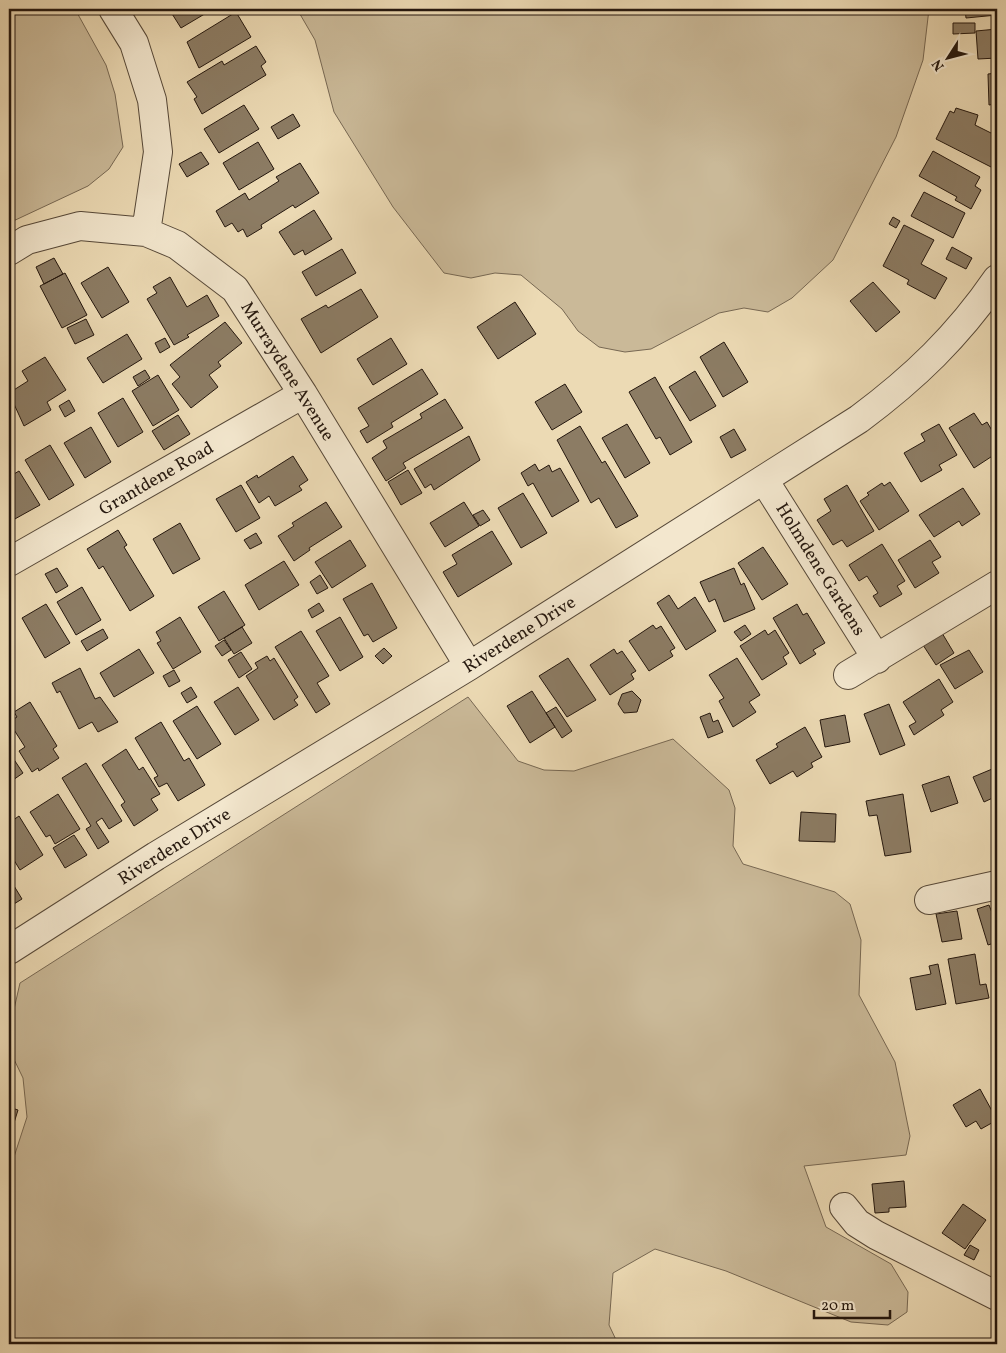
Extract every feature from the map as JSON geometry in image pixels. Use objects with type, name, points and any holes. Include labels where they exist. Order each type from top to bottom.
[{"type":"street","points":[[113,9],[134,43],[152,100],[158,152],[146,232]]},
{"type":"street","name":"Murraydene Avenue","points":[[9,251],[27,240],[80,226],[146,232],[177,245],[235,289],[303,394],[469,666]]},
{"type":"street","name":"Riverdene Drive","points":[[9,950],[156,856],[469,666],[859,419],[891,395],[937,354],[974,314],[997,280]]},
{"type":"street","name":"Grantdene Road","points":[[9,562],[303,394]]},
{"type":"street","name":"Holmdene Gardens","points":[[764,480],[877,659]]},
{"type":"street","points":[[848,675],[997,585]]},
{"type":"street","points":[[929,900],[997,885]]},
{"type":"street","points":[[844,1207],[857,1223],[876,1235],[997,1296]]},
{"type":"shaded area","points":[[9,9],[75,9],[106,65],[115,94],[123,147],[109,169],[88,186],[9,223]]},
{"type":"shaded area","points":[[297,9],[929,9],[923,60],[896,137],[833,260],[792,298],[768,312],[744,308],[719,313],[651,349],[625,352],[599,347],[578,331],[562,309],[521,275],[495,273],[471,278],[444,273],[393,207],[334,112],[315,40]]},
{"type":"shaded area","points":[[468,697],[518,761],[544,770],[574,771],[673,739],[729,790],[735,808],[733,846],[743,864],[835,892],[850,904],[861,940],[859,995],[895,1062],[910,1136],[906,1155],[804,1166],[826,1227],[891,1264],[908,1292],[907,1312],[888,1325],[851,1322],[726,1271],[655,1249],[613,1273],[609,1325],[618,1344],[9,1344],[9,1163],[12,1163],[27,1117],[23,1078],[9,1049],[9,1031],[20,983]]},
{"type":"building","points":[[169,9],[213,9],[181,28]]},
{"type":"building","points":[[965,9],[997,9],[997,15],[966,18]]},
{"type":"building","points":[[236,12],[251,37],[199,68],[187,42]]},
{"type":"building","points":[[953,23],[975,23],[975,33],[953,34]]},
{"type":"building","points":[[997,29],[997,58],[978,59],[976,31]]},
{"type":"building","points":[[256,46],[266,62],[261,66],[266,75],[202,114],[194,99],[197,97],[187,82],[222,61],[224,65]]},
{"type":"building","points":[[997,73],[997,114],[995,114],[995,104],[989,105],[988,74]]},
{"type":"building","points":[[244,105],[259,129],[219,153],[204,129]]},
{"type":"building","points":[[956,108],[978,115],[975,125],[997,136],[997,159],[993,168],[936,139],[950,111],[954,113]]},
{"type":"building","points":[[293,114],[300,126],[278,139],[271,127]]},
{"type":"building","points":[[258,142],[274,169],[239,190],[223,163]]},
{"type":"building","points":[[933,151],[980,177],[975,186],[981,190],[971,209],[955,200],[957,197],[919,176]]},
{"type":"building","points":[[201,152],[209,164],[187,177],[179,164]]},
{"type":"building","points":[[300,163],[319,193],[295,208],[293,205],[261,225],[262,228],[247,237],[243,229],[238,232],[232,223],[225,227],[216,211],[245,193],[249,200],[279,181],[276,177]]},
{"type":"building","points":[[924,192],[965,213],[953,238],[911,216]]},
{"type":"building","points":[[314,210],[332,239],[305,255],[303,250],[294,255],[279,232]]},
{"type":"building","points":[[893,217],[900,221],[896,228],[889,224]]},
{"type":"building","points":[[904,225],[934,240],[921,264],[947,278],[935,299],[907,284],[909,280],[883,266]]},
{"type":"building","points":[[952,247],[972,258],[966,269],[946,259]]},
{"type":"building","points":[[342,249],[356,273],[316,296],[302,272]]},
{"type":"building","points":[[54,258],[63,274],[44,284],[36,267]]},
{"type":"building","points":[[108,267],[129,302],[102,318],[81,283]]},
{"type":"building","points":[[65,273],[87,315],[62,328],[40,286]]},
{"type":"building","points":[[170,277],[187,307],[207,295],[219,316],[174,345],[147,299],[157,293],[153,287]]},
{"type":"building","points":[[873,282],[900,312],[876,332],[850,301]]},
{"type":"building","points":[[361,289],[378,317],[321,353],[301,319],[326,305],[328,308]]},
{"type":"building","points":[[515,302],[536,334],[498,359],[477,327]]},
{"type":"building","points":[[86,319],[94,335],[75,344],[67,328]]},
{"type":"building","points":[[225,322],[242,343],[218,362],[221,366],[209,375],[218,387],[191,408],[172,384],[180,377],[170,365]]},
{"type":"building","points":[[127,334],[142,359],[103,383],[87,358]]},
{"type":"building","points":[[9,338],[14,346],[9,349]]},
{"type":"building","points":[[165,338],[170,347],[160,353],[155,343]]},
{"type":"building","points":[[391,338],[407,364],[373,385],[357,359]]},
{"type":"building","points":[[724,342],[748,382],[723,397],[700,357]]},
{"type":"building","points":[[45,357],[66,390],[47,402],[51,410],[24,426],[9,393],[28,381],[22,371]]},
{"type":"building","points":[[422,369],[438,394],[391,423],[393,427],[367,443],[360,431],[369,426],[358,408]]},
{"type":"building","points":[[145,370],[150,378],[138,386],[133,377]]},
{"type":"building","points":[[695,371],[716,406],[690,421],[669,387]]},
{"type":"building","points":[[158,375],[179,410],[153,426],[132,391]]},
{"type":"building","points":[[655,377],[692,442],[670,455],[660,437],[656,439],[629,392]]},
{"type":"building","points":[[565,384],[582,412],[552,430],[535,402]]},
{"type":"building","points":[[123,398],[143,432],[118,447],[98,413]]},
{"type":"building","points":[[445,399],[463,428],[403,463],[406,468],[386,481],[372,458],[387,448],[383,441],[422,418],[420,414]]},
{"type":"building","points":[[69,400],[75,411],[65,417],[59,406]]},
{"type":"building","points":[[974,413],[982,425],[987,422],[997,439],[997,453],[974,468],[949,428]]},
{"type":"building","points":[[178,415],[190,434],[164,450],[152,431]]},
{"type":"building","points":[[627,424],[650,463],[625,478],[602,438]]},
{"type":"building","points":[[939,424],[957,455],[939,465],[942,470],[921,482],[904,453],[925,441],[921,434]]},
{"type":"building","points":[[580,426],[602,463],[605,461],[638,516],[616,528],[599,498],[591,503],[557,440]]},
{"type":"building","points":[[91,427],[111,462],[85,478],[64,443]]},
{"type":"building","points":[[734,429],[746,450],[731,458],[720,437]]},
{"type":"building","points":[[469,436],[480,460],[434,490],[431,484],[425,488],[414,469]]},
{"type":"building","points":[[50,445],[74,485],[49,500],[25,460]]},
{"type":"building","points":[[293,456],[308,480],[299,486],[302,490],[275,506],[269,496],[259,503],[246,482],[257,475],[258,478]]},
{"type":"building","points":[[535,464],[539,471],[549,465],[552,472],[560,468],[579,501],[552,517],[533,483],[528,486],[521,473]]},
{"type":"building","points":[[408,470],[422,493],[401,505],[388,482]]},
{"type":"building","points":[[19,471],[40,505],[13,520],[9,513],[9,477]]},
{"type":"building","points":[[890,482],[909,511],[879,530],[860,501],[869,495],[867,493],[882,483],[884,486]]},
{"type":"building","points":[[241,485],[260,518],[236,532],[216,499]]},
{"type":"building","points":[[847,485],[874,531],[847,547],[842,540],[833,545],[817,520],[831,511],[824,499]]},
{"type":"building","points":[[963,488],[980,514],[962,526],[959,521],[934,537],[919,515]]},
{"type":"building","points":[[523,493],[547,533],[521,548],[498,508]]},
{"type":"building","points":[[326,502],[342,527],[309,548],[310,550],[294,561],[278,536],[294,526],[292,523]]},
{"type":"building","points":[[464,502],[479,526],[445,547],[430,523]]},
{"type":"building","points":[[483,510],[490,520],[480,526],[473,515]]},
{"type":"building","points":[[180,523],[200,559],[173,574],[153,539]]},
{"type":"building","points":[[118,530],[127,545],[124,547],[154,596],[130,611],[103,566],[99,569],[87,549]]},
{"type":"building","points":[[492,531],[512,564],[458,597],[443,572],[457,564],[452,555]]},
{"type":"building","points":[[256,533],[262,543],[250,549],[244,540]]},
{"type":"building","points":[[350,540],[366,566],[332,588],[315,562]]},
{"type":"building","points":[[930,540],[941,557],[932,562],[939,573],[915,588],[898,560]]},
{"type":"building","points":[[882,544],[905,581],[897,586],[902,594],[880,607],[873,596],[878,593],[867,576],[859,581],[849,565]]},
{"type":"building","points":[[763,547],[788,584],[762,600],[738,563]]},
{"type":"building","points":[[284,561],[299,585],[259,610],[245,585]]},
{"type":"building","points":[[57,568],[68,586],[56,593],[45,574]]},
{"type":"building","points":[[734,568],[741,585],[744,583],[755,609],[724,622],[715,599],[709,602],[700,582]]},
{"type":"building","points":[[320,575],[328,588],[317,594],[310,582]]},
{"type":"building","points":[[372,583],[397,628],[373,642],[368,634],[364,636],[343,599]]},
{"type":"building","points":[[82,587],[101,620],[76,635],[57,602]]},
{"type":"building","points":[[224,591],[245,625],[219,641],[198,607]]},
{"type":"building","points":[[669,595],[678,609],[695,597],[716,631],[686,650],[657,603]]},
{"type":"building","points":[[319,603],[324,611],[312,618],[308,610]]},
{"type":"building","points":[[46,604],[70,643],[45,658],[22,618]]},
{"type":"building","points":[[797,604],[803,615],[807,613],[825,643],[813,650],[816,654],[800,664],[773,618]]},
{"type":"building","points":[[180,617],[201,652],[173,669],[157,643],[161,641],[156,632]]},
{"type":"building","points":[[340,617],[363,657],[340,671],[316,631]]},
{"type":"building","points":[[653,625],[656,629],[661,626],[675,648],[670,651],[673,656],[649,671],[629,641]]},
{"type":"building","points":[[745,625],[751,634],[741,641],[734,632]]},
{"type":"building","points":[[242,627],[252,643],[234,654],[224,638]]},
{"type":"building","points":[[103,629],[108,638],[87,651],[81,641]]},
{"type":"building","points":[[765,630],[768,635],[775,630],[789,653],[783,657],[787,664],[762,680],[740,646]]},
{"type":"building","points":[[301,631],[329,676],[317,683],[330,704],[316,713],[275,647]]},
{"type":"building","points":[[942,633],[954,653],[936,665],[923,645]]},
{"type":"building","points":[[224,640],[231,650],[222,656],[215,646]]},
{"type":"building","points":[[384,648],[392,656],[383,664],[375,656]]},
{"type":"building","points":[[139,649],[154,673],[114,697],[100,673]]},
{"type":"building","points":[[614,649],[617,654],[622,651],[636,671],[631,674],[634,679],[610,695],[590,665]]},
{"type":"building","points":[[969,650],[983,672],[955,689],[940,665]]},
{"type":"building","points":[[241,652],[252,669],[239,678],[228,660]]},
{"type":"building","points":[[267,656],[270,661],[274,658],[298,697],[294,700],[298,705],[274,720],[246,676],[258,668],[255,663]]},
{"type":"building","points":[[568,658],[596,700],[567,717],[539,676]]},
{"type":"building","points":[[737,658],[760,695],[749,702],[756,712],[733,727],[719,701],[724,698],[709,675]]},
{"type":"building","points":[[80,668],[95,699],[100,697],[118,722],[98,732],[92,722],[79,729],[60,691],[57,693],[52,683]]},
{"type":"building","points":[[174,670],[180,681],[169,687],[163,676]]},
{"type":"building","points":[[939,679],[953,702],[941,710],[944,715],[914,735],[909,726],[916,722],[903,702]]},
{"type":"building","points":[[191,687],[197,697],[187,703],[181,693]]},
{"type":"building","points":[[238,687],[259,720],[235,735],[214,702]]},
{"type":"building","points":[[532,691],[555,727],[530,743],[507,706]]},
{"type":"building","points":[[632,691],[641,700],[637,712],[624,713],[618,704],[622,694]]},
{"type":"building","points":[[30,702],[57,746],[53,749],[59,758],[39,771],[38,768],[32,772],[19,751],[25,747],[9,722],[17,717],[14,712]]},
{"type":"building","points":[[889,704],[905,745],[880,755],[864,714]]},
{"type":"building","points":[[197,706],[221,744],[197,759],[173,721]]},
{"type":"building","points":[[556,707],[572,731],[562,738],[546,713]]},
{"type":"building","points":[[710,713],[713,722],[718,720],[723,732],[708,738],[700,717]]},
{"type":"building","points":[[845,715],[850,742],[825,747],[820,720]]},
{"type":"building","points":[[161,722],[184,761],[189,758],[205,785],[178,801],[167,783],[159,787],[154,778],[158,776],[135,738]]},
{"type":"building","points":[[805,727],[822,757],[811,763],[813,767],[797,777],[793,771],[770,784],[756,760],[778,747],[776,744]]},
{"type":"building","points":[[126,749],[139,770],[143,767],[160,794],[151,799],[158,810],[134,826],[121,805],[125,802],[102,765]]},
{"type":"building","points":[[11,755],[23,773],[13,780],[9,773],[9,756]]},
{"type":"building","points":[[86,763],[122,821],[109,829],[102,818],[96,822],[109,842],[98,849],[86,829],[91,826],[62,778]]},
{"type":"building","points":[[997,767],[997,796],[984,802],[973,777]]},
{"type":"building","points":[[949,776],[958,803],[931,812],[922,785]]},
{"type":"building","points":[[58,794],[80,829],[55,844],[50,835],[46,837],[30,812]]},
{"type":"building","points":[[903,794],[911,852],[885,856],[877,815],[869,816],[866,801]]},
{"type":"building","points":[[801,812],[836,814],[835,842],[799,841]]},
{"type":"building","points":[[19,816],[43,855],[20,870],[9,852],[9,823]]},
{"type":"building","points":[[74,835],[87,855],[65,868],[53,848]]},
{"type":"building","points":[[11,881],[22,899],[9,907],[9,883]]},
{"type":"building","points":[[989,905],[997,925],[997,942],[988,945],[977,909]]},
{"type":"building","points":[[957,911],[962,939],[942,942],[936,914]]},
{"type":"building","points":[[975,954],[980,985],[986,984],[989,998],[956,1004],[948,959]]},
{"type":"building","points":[[938,964],[946,1004],[916,1010],[910,978],[931,974],[929,966]]},
{"type":"building","points":[[980,1089],[997,1120],[981,1129],[976,1121],[966,1127],[953,1105]]},
{"type":"building","points":[[9,1107],[18,1110],[9,1139]]},
{"type":"building","points":[[904,1181],[906,1207],[889,1208],[889,1212],[875,1213],[872,1184]]},
{"type":"building","points":[[963,1204],[986,1220],[965,1249],[942,1233]]},
{"type":"building","points":[[970,1245],[979,1250],[974,1260],[964,1255]]}]
